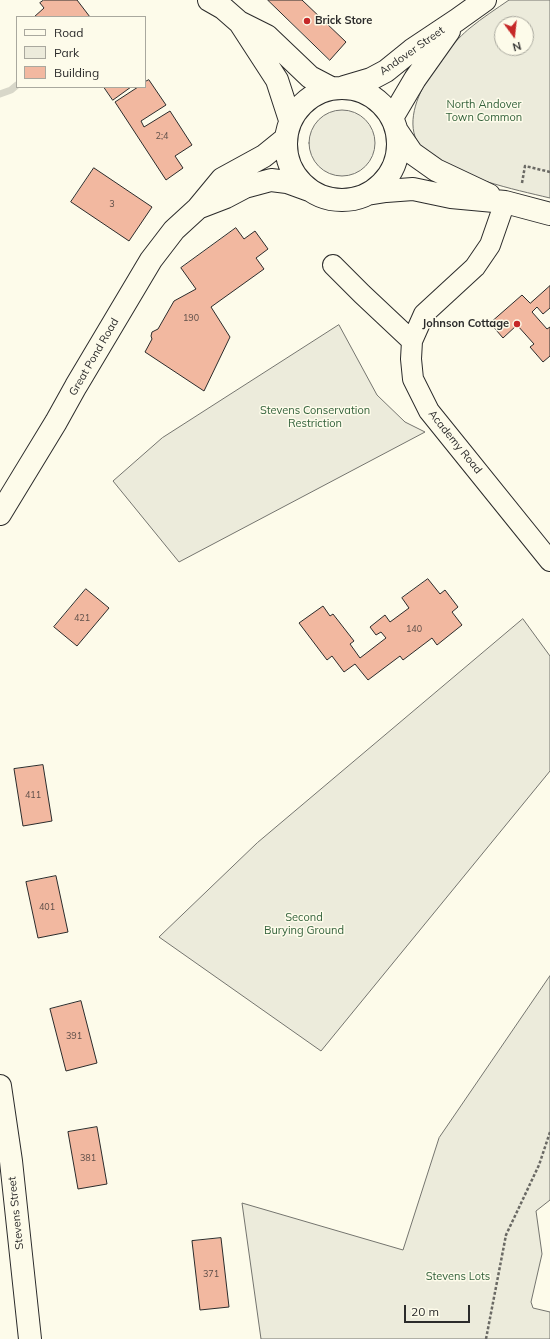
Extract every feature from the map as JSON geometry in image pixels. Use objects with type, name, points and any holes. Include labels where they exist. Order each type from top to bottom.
[{"type":"street","points":[[209,0],[222,8],[239,22],[267,36],[310,77],[337,87],[358,89],[372,96],[383,105],[412,153],[436,170],[511,204]]},
{"type":"street","name":"Andover Street","points":[[337,87],[371,79],[386,71],[412,50],[484,0]]},
{"type":"street","name":"Andover Street","points":[[394,124],[415,79],[457,20]]},
{"type":"street","points":[[239,22],[277,80],[288,129],[286,153],[290,168],[298,180],[309,190],[320,196],[343,200],[366,194],[413,188],[451,197],[511,204],[550,214]]},
{"type":"street","points":[[288,129],[300,105],[314,94],[337,87]]},
{"type":"street","points":[[366,194],[379,186],[389,175],[396,161],[398,146],[394,124]]},
{"type":"street","name":"Great Pond Road","points":[[0,514],[151,260],[174,230],[198,208],[222,179],[264,156],[288,129]]},
{"type":"street","name":"Great Pond Road","points":[[198,208],[226,197],[245,187],[271,180],[287,182],[309,190]]},
{"type":"street","name":"Academy Road","points":[[511,204],[490,245],[476,267],[424,314],[412,341],[410,359],[412,379],[429,411],[550,560]]},
{"type":"street","points":[[333,265],[412,341]]},
{"type":"street","name":"Stevens Street","points":[[0,1086],[11,1161],[30,1339]]},
{"type":"path","points":[[511,204],[525,166],[550,172]]},
{"type":"path","points":[[486,1339],[506,1235],[539,1165],[550,1132]]},
{"type":"green space","name":"North Andover Town Common","points":[[509,0],[550,0],[550,198],[487,182],[455,170],[428,154],[417,140],[413,124],[415,106],[423,88],[433,70],[458,39],[484,17]]},
{"type":"green space","points":[[342,110],[355,113],[365,120],[372,130],[375,143],[372,156],[365,166],[355,173],[342,176],[329,173],[319,166],[312,156],[309,143],[312,130],[319,120],[329,113]]},
{"type":"green space","name":"Stevens Conservation Restriction","points":[[339,325],[377,395],[405,422],[425,432],[179,562],[113,481],[162,438]]},
{"type":"green space","name":"Second Burying Ground","points":[[523,619],[550,656],[550,771],[321,1051],[159,937],[257,843]]},
{"type":"green space","name":"Stevens Lots","points":[[550,976],[550,1200],[536,1211],[542,1254],[531,1302],[533,1308],[550,1312],[550,1339],[261,1339],[242,1203],[403,1250],[439,1138]]},
{"type":"building","points":[[44,0],[77,0],[89,16],[35,16],[44,8],[40,3]]},
{"type":"building","name":"Brick Store","points":[[268,0],[302,0],[346,42],[330,60]]},
{"type":"building","points":[[149,80],[166,105],[141,121],[144,127],[170,111],[192,145],[175,156],[183,168],[166,180],[115,102],[136,88],[146,88],[146,82]]},
{"type":"building","points":[[105,88],[130,88],[113,100]]},
{"type":"building","points":[[94,168],[152,207],[129,241],[71,202]]},
{"type":"building","points":[[236,228],[244,239],[255,231],[268,249],[256,258],[264,269],[211,307],[230,337],[204,391],[145,352],[152,339],[152,332],[158,329],[174,301],[196,289],[181,268]]},
{"type":"building","name":"Johnson Cottage","points":[[550,286],[550,308],[543,314],[537,307],[532,312],[547,329],[550,327],[550,356],[543,362],[530,347],[534,344],[517,325],[503,338],[490,323],[522,295],[530,303]]},
{"type":"building","points":[[428,579],[440,594],[445,590],[458,607],[452,612],[462,625],[437,645],[432,638],[403,660],[400,656],[368,680],[355,664],[344,672],[332,656],[327,660],[299,623],[323,606],[330,616],[333,614],[354,641],[350,644],[360,658],[386,638],[381,632],[376,635],[370,627],[385,615],[390,622],[409,608],[402,598]]},
{"type":"building","points":[[86,589],[109,608],[77,646],[54,627]]},
{"type":"building","points":[[43,765],[52,821],[23,826],[14,769]]},
{"type":"building","points":[[56,876],[68,932],[38,938],[26,882]]},
{"type":"building","points":[[81,1001],[97,1063],[66,1071],[50,1009]]},
{"type":"building","points":[[97,1127],[107,1184],[78,1189],[68,1132]]},
{"type":"building","points":[[221,1238],[229,1307],[200,1310],[192,1241]]},
{"type":"waterway","points":[[0,94],[11,90],[16,86]]},
{"type":"place","name":"Brick Store","points":[[307,21]]},
{"type":"place","name":"Johnson Cottage","points":[[517,324]]}]
